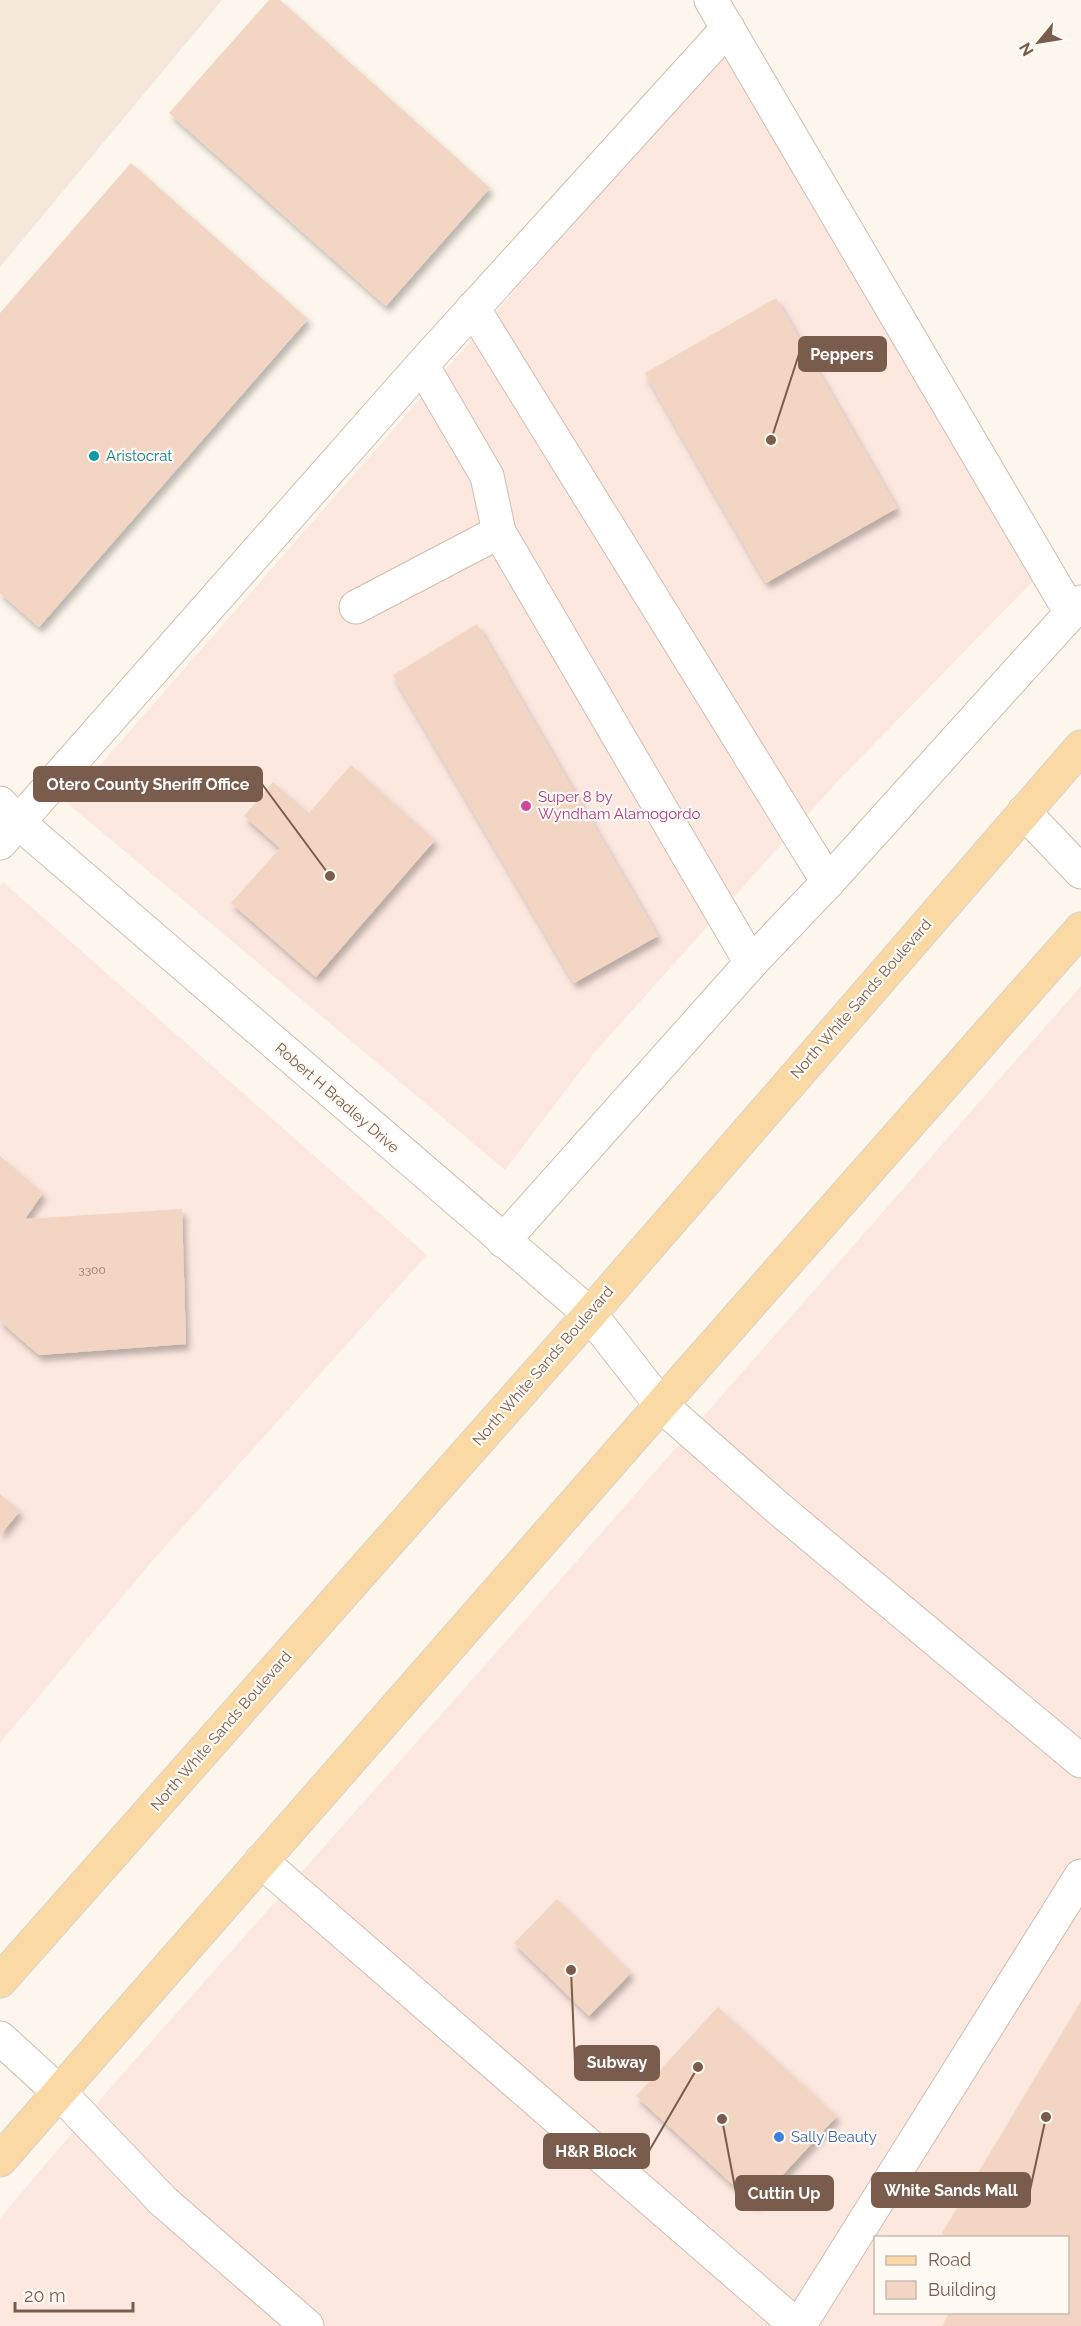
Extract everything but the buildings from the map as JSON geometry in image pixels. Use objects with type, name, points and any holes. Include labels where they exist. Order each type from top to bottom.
[{"type":"main road","name":"North White Sands Boulevard","points":[[0,1981],[590,1314],[1081,747]]},
{"type":"main road","points":[[0,2160],[1081,929]]},
{"type":"street","points":[[503,1241],[751,963],[828,882],[1076,608],[711,0]]},
{"type":"street","points":[[6,823],[728,28]]},
{"type":"street","points":[[473,308],[828,882]]},
{"type":"street","points":[[422,365],[487,476],[499,532],[751,963]]},
{"type":"street","points":[[356,607],[499,532]]},
{"type":"street","points":[[1024,812],[1081,872]]},
{"type":"street","name":"Robert H Bradley Drive","points":[[6,823],[590,1314],[661,1405],[778,1508],[1081,1761]]},
{"type":"street","points":[[261,1861],[798,2326],[1081,1876]]},
{"type":"street","points":[[0,2038],[59,2092],[163,2201],[307,2326]]},
{"type":"shaded area","points":[[0,0],[222,0],[0,267]]},
{"type":"shaded area","points":[[724,51],[1035,579],[838,781],[595,1052],[505,1170],[67,803]]},
{"type":"shaded area","points":[[3,882],[427,1255],[154,1559],[0,1743],[0,886]]},
{"type":"shaded area","points":[[1081,986],[1081,2326],[0,2326],[0,2218],[111,2087],[532,1612]]},
{"type":"place","name":"Peppers","points":[[771,440]]},
{"type":"place","name":"Aristocrat","points":[[94,456]]},
{"type":"place","name":"Super 8 by Wyndham Alamogordo","points":[[526,806]]},
{"type":"place","name":"Otero County Sheriff Office","points":[[330,876]]},
{"type":"place","name":"Subway","points":[[571,1970]]},
{"type":"place","name":"H&R Block","points":[[698,2067]]},
{"type":"place","name":"White Sands Mall","points":[[1046,2117]]},
{"type":"place","name":"Cuttin Up","points":[[722,2119]]},
{"type":"place","name":"Sally Beauty","points":[[779,2137]]}]
